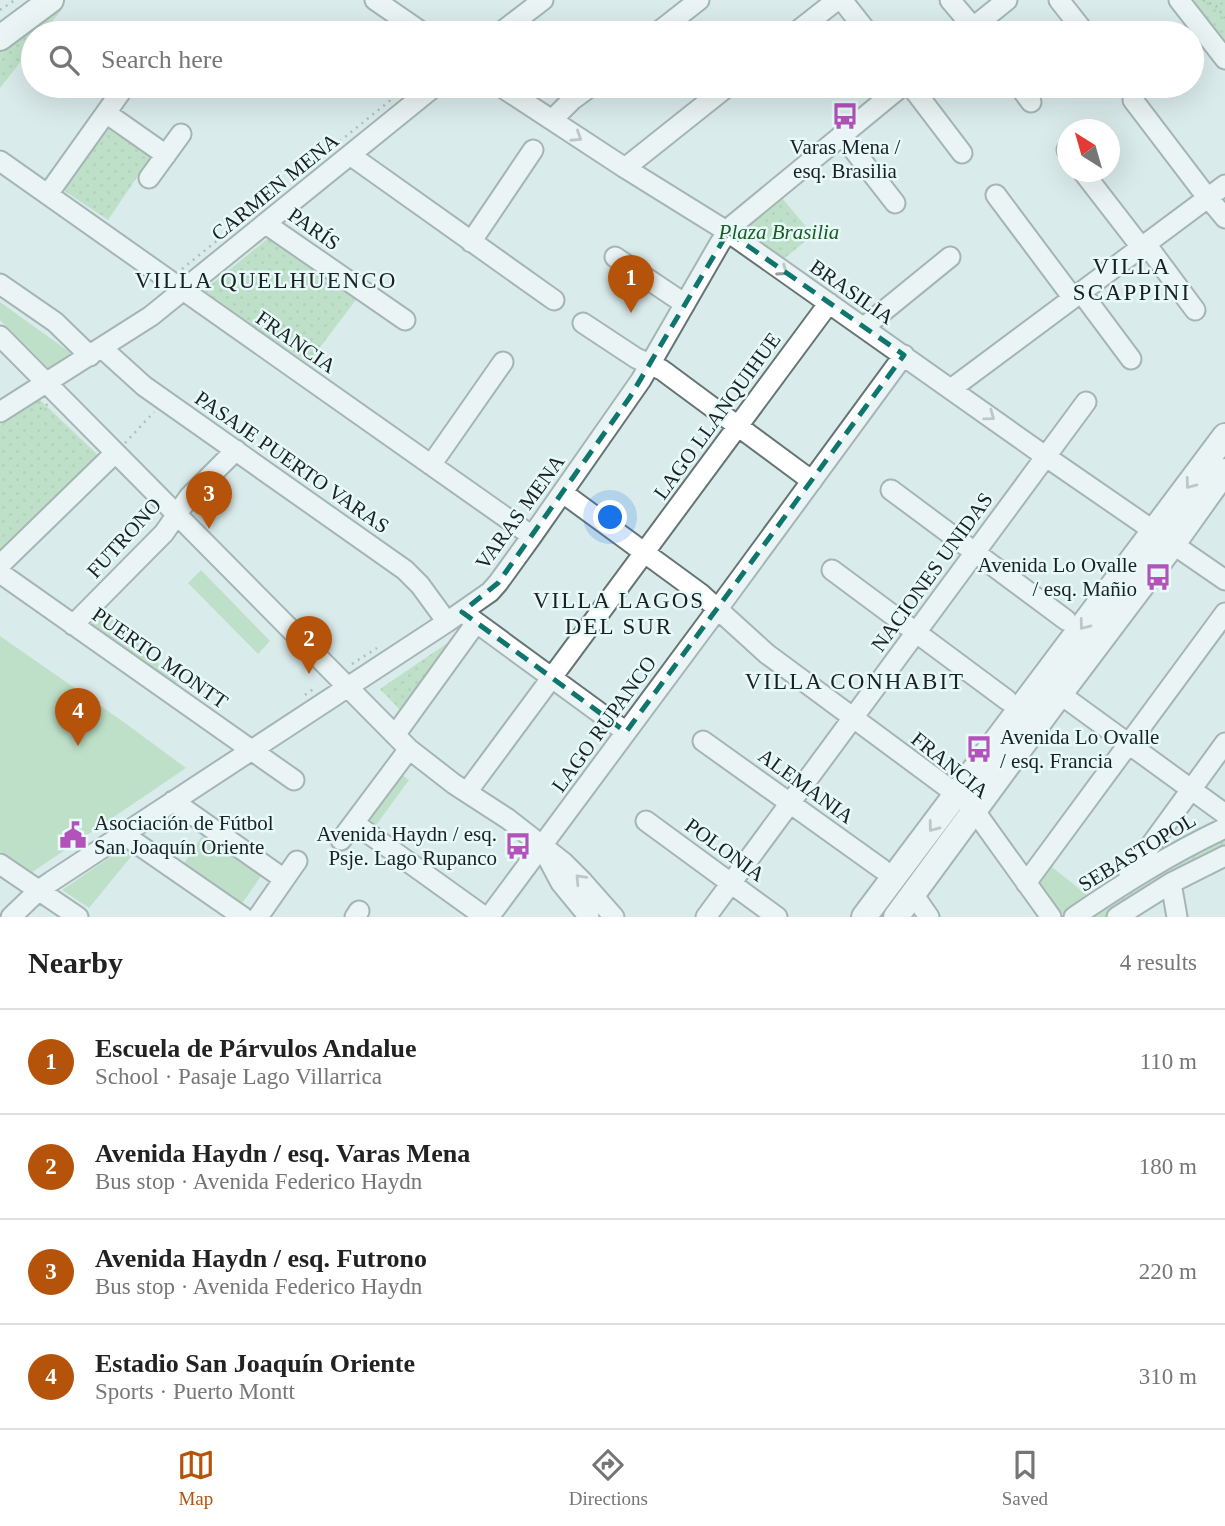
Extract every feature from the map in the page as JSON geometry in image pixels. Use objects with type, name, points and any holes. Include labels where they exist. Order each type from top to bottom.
[{"type":"main road","points":[[23,21],[51,0]]},
{"type":"main road","points":[[0,38],[21,22]]},
{"type":"main road","points":[[864,917],[1060,694],[1164,538],[1225,436]]},
{"type":"main road","points":[[895,917],[912,894],[965,802],[1164,538],[1225,471]]},
{"type":"street","points":[[375,0],[406,21]]},
{"type":"street","points":[[678,21],[699,0]]},
{"type":"street","points":[[811,21],[840,0],[858,21]]},
{"type":"street","points":[[950,0],[965,21]]},
{"type":"street","points":[[983,21],[1007,0]]},
{"type":"street","points":[[1059,0],[1076,21]]},
{"type":"street","points":[[1179,0],[1195,21]]},
{"type":"street","points":[[513,21],[531,4]]},
{"type":"street","points":[[1204,33],[1225,60]]},
{"type":"street","points":[[48,194],[116,98]]},
{"type":"street","name":"CARMEN MENA","points":[[0,412],[151,316],[182,280],[266,223],[420,98]]},
{"type":"street","name":"BRASILIA","points":[[518,98],[728,232],[1225,580]]},
{"type":"street","points":[[552,120],[576,98]]},
{"type":"street","points":[[625,168],[711,98]]},
{"type":"street","name":"VARAS MENA","points":[[11,917],[39,890],[123,834],[346,687],[462,619],[498,583],[630,397],[728,232],[741,218],[887,98]]},
{"type":"street","points":[[920,98],[962,153]]},
{"type":"street","points":[[1028,98],[1031,102]]},
{"type":"street","points":[[1133,100],[1225,218]]},
{"type":"street","points":[[106,113],[166,155]]},
{"type":"street","points":[[149,178],[181,134]]},
{"type":"street","points":[[842,135],[895,203]]},
{"type":"street","points":[[471,242],[533,150]]},
{"type":"street","points":[[350,155],[554,300]]},
{"type":"street","name":"FRANCIA","points":[[0,161],[182,280],[431,465],[532,536]]},
{"type":"street","points":[[1091,182],[1195,310]]},
{"type":"street","points":[[951,389],[1225,184]]},
{"type":"street","points":[[996,195],[1131,359]]},
{"type":"street","name":"PARÍS","points":[[266,223],[405,320]]},
{"type":"street","points":[[615,257],[685,304]]},
{"type":"street","points":[[864,327],[950,257]]},
{"type":"street","name":"PASAJE PUERTO VARAS","points":[[0,285],[405,570],[462,619],[552,678],[626,732]]},
{"type":"street","name":"LAGO LLANQUIHUE","points":[[467,792],[829,303]]},
{"type":"street","points":[[583,323],[636,358],[662,370],[812,481]]},
{"type":"street","points":[[0,336],[409,749],[441,775],[508,819],[573,872],[614,917]]},
{"type":"street","name":"LAGO RUPANCO","points":[[487,917],[542,847],[904,355]]},
{"type":"street","points":[[431,465],[503,362]]},
{"type":"street","name":"NACIONES UNIDAS","points":[[706,917],[1086,402]]},
{"type":"street","name":"FUTRONO","points":[[73,625],[164,533],[189,497],[236,450]]},
{"type":"street","points":[[0,565],[115,453]]},
{"type":"street","points":[[891,490],[1066,620]]},
{"type":"street","name":"FRANCIA","points":[[563,493],[718,609],[759,648],[965,802],[1051,917]]},
{"type":"street","points":[[832,570],[1007,700]]},
{"type":"street","name":"PUERTO MONTT","points":[[0,573],[294,780]]},
{"type":"street","points":[[1026,883],[1225,613]]},
{"type":"street","points":[[395,735],[462,619]]},
{"type":"street","points":[[1060,694],[1225,814]]},
{"type":"street","name":"ALEMANIA","points":[[703,741],[882,869]]},
{"type":"street","points":[[1123,884],[1225,743]]},
{"type":"street","points":[[341,840],[409,749]]},
{"type":"street","points":[[173,801],[285,879]]},
{"type":"street","name":"POLONIA","points":[[646,821],[777,917]]},
{"type":"street","points":[[354,823],[487,917]]},
{"type":"street","name":"SEBASTOPOL","points":[[1074,917],[1177,851],[1225,828]]},
{"type":"street","points":[[123,834],[243,917]]},
{"type":"street","points":[[542,847],[561,883],[589,917]]},
{"type":"street","points":[[1117,917],[1171,883],[1225,856]]},
{"type":"street","points":[[258,917],[297,861]]},
{"type":"street","points":[[0,864],[78,917]]},
{"type":"street","points":[[1171,883],[1177,917]]},
{"type":"street","points":[[912,894],[929,917]]},
{"type":"path","points":[[0,10],[15,0]]},
{"type":"path","points":[[1203,0],[1216,6],[1225,18]]},
{"type":"path","points":[[182,280],[394,98]]},
{"type":"path","points":[[115,453],[164,401]]},
{"type":"path","points":[[352,664],[384,643]]},
{"type":"highlighted area","points":[[728,232],[904,355],[626,732],[462,612],[498,583],[630,397]]},
{"type":"green space","points":[[1193,0],[1225,0],[1225,42]]},
{"type":"green space","points":[[63,8],[53,21],[44,21]]},
{"type":"green space","points":[[21,37],[21,61],[0,88],[0,51]]},
{"type":"green space","points":[[106,125],[152,155],[108,220],[63,190]]},
{"type":"green space","name":"Plaza Brasilia","points":[[782,198],[813,235],[780,262],[740,233]]},
{"type":"green space","points":[[272,235],[359,296],[308,363],[202,292]]},
{"type":"green space","points":[[0,302],[71,353],[48,368],[0,320]]},
{"type":"green space","points":[[39,399],[101,458],[0,555],[0,425]]},
{"type":"green space","points":[[201,570],[270,641],[258,654],[188,583]]},
{"type":"green space","points":[[103,608],[177,682],[173,685],[91,624],[90,620]]},
{"type":"green space","points":[[471,627],[406,716],[380,689]]},
{"type":"green space","points":[[0,636],[186,768],[31,873],[0,851]]},
{"type":"green space","points":[[397,771],[409,780],[374,828],[362,818]]},
{"type":"green space","points":[[1225,833],[1225,848],[1109,917],[1084,917]]},
{"type":"green space","points":[[202,836],[261,876],[241,905],[183,865]]},
{"type":"green space","points":[[125,847],[134,853],[89,908],[62,890]]},
{"type":"green space","points":[[1052,867],[1092,899],[1065,917],[1038,883]]},
{"type":"place","name":"Varas Mena / esq. Brasilia","points":[[845,116]]},
{"type":"place","name":"Escuela de Párvulos Andalue","points":[[631,313]]},
{"type":"place","name":"Avenida Haydn / esq. Futrono","points":[[209,529]]},
{"type":"place","name":"Avenida Lo Ovalle / esq. Mañio","points":[[1158,577]]},
{"type":"place","name":"Avenida Haydn / esq. Varas Mena","points":[[309,674]]},
{"type":"place","name":"Estadio San Joaquín Oriente","points":[[78,746]]},
{"type":"place","name":"Avenida Lo Ovalle / esq. Francia","points":[[979,749]]},
{"type":"place","name":"Asociación de Fútbol San Joaquín Oriente","points":[[73,835]]},
{"type":"place","name":"Avenida Haydn / esq. Psje. Lago Rupanco","points":[[518,846]]},
{"type":"district","name":"VILLA SCAPPINI","points":[[1132,279]]},
{"type":"district","name":"VILLA QUELHUENCO","points":[[266,280]]},
{"type":"district","name":"VILLA LAGOS DEL SUR","points":[[619,613]]},
{"type":"district","name":"VILLA CONHABIT","points":[[855,681]]}]
